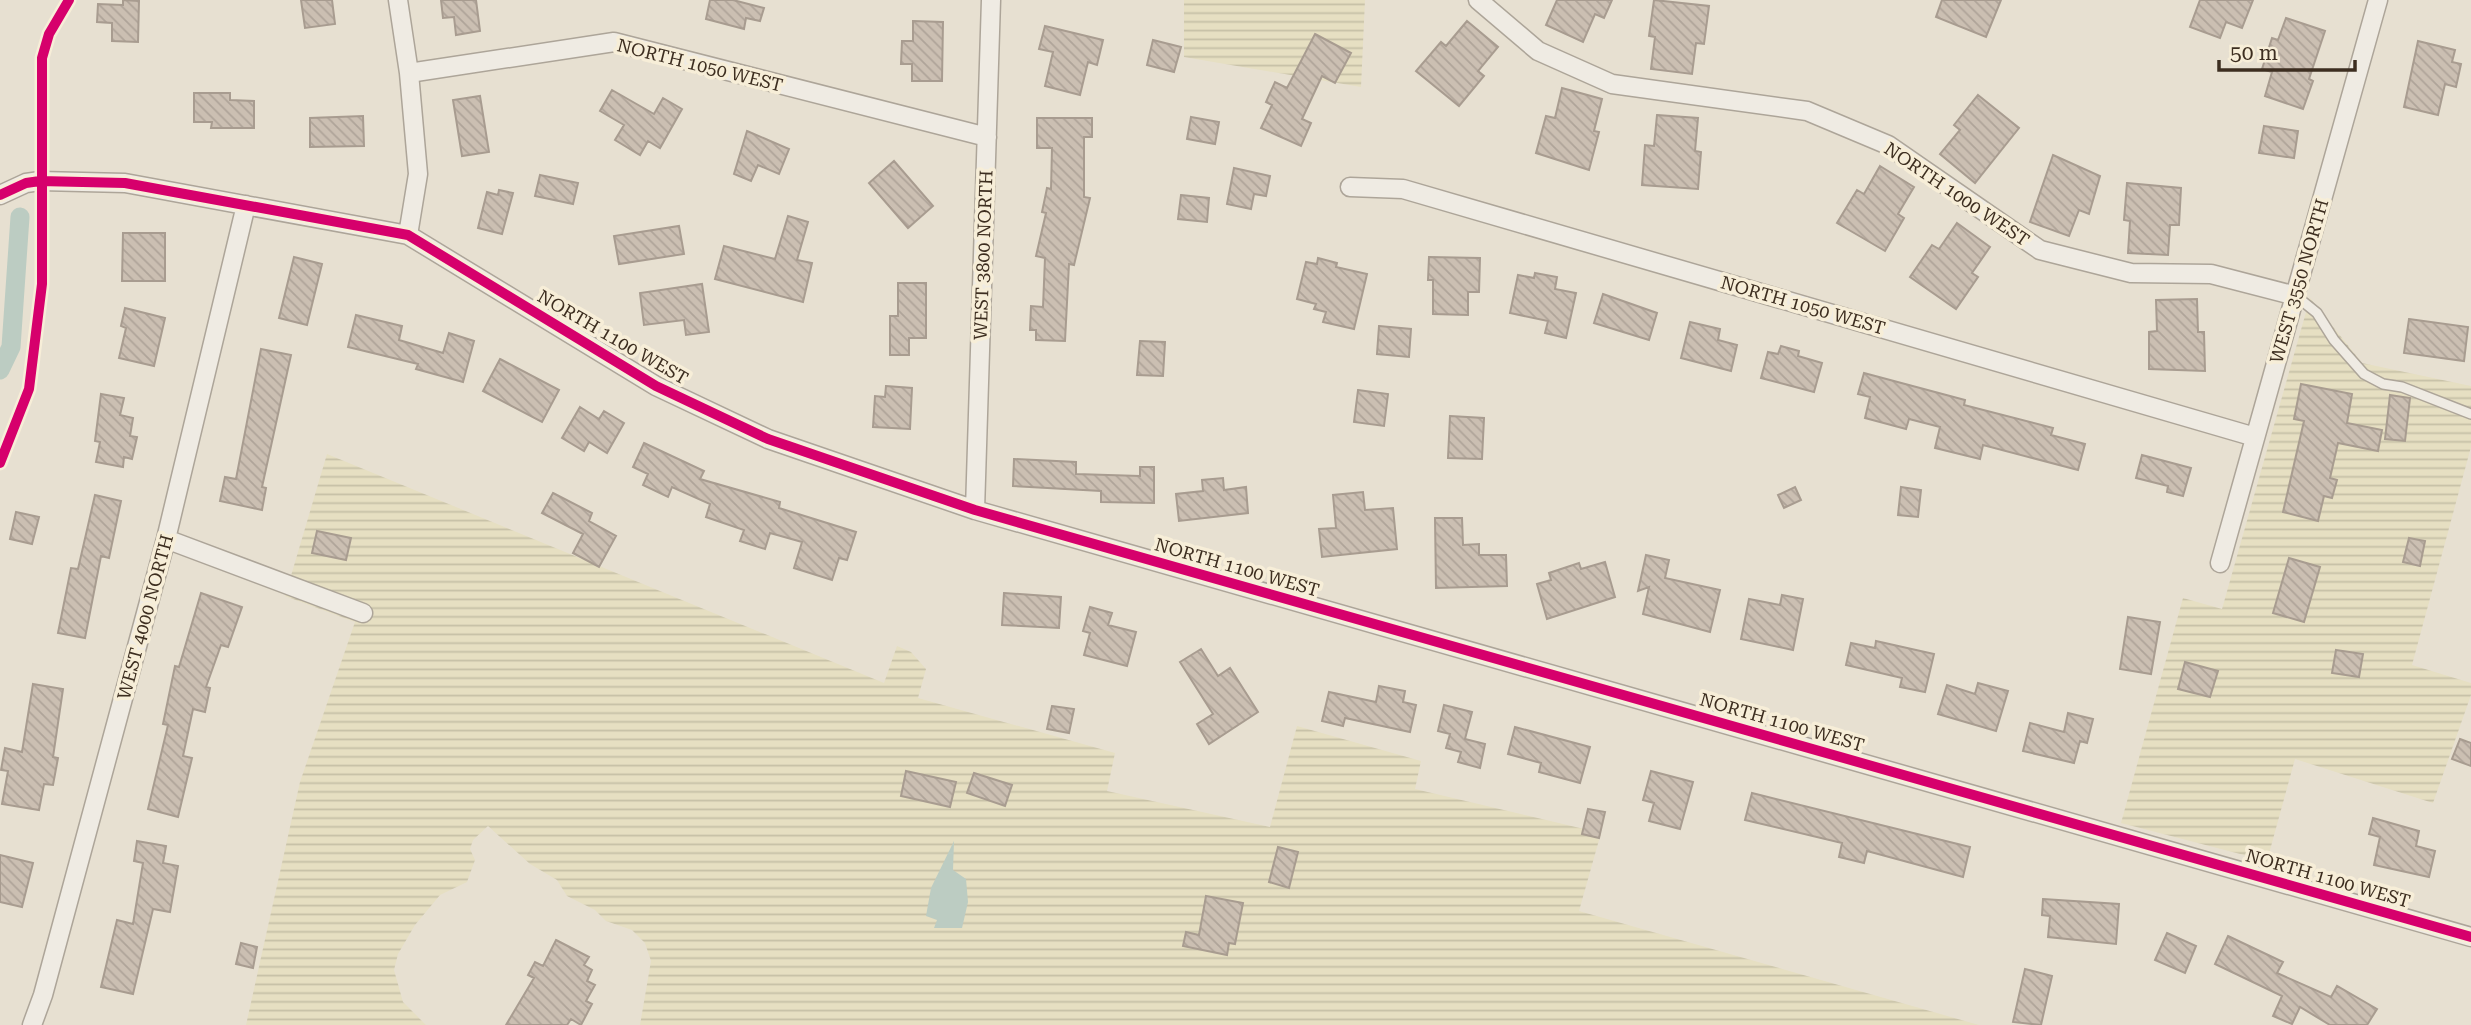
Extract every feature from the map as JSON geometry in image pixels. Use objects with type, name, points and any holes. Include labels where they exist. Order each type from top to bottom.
[{"type":"street","points":[[398,0],[410,73],[418,174],[408,235]]},
{"type":"street","name":"WEST 3800 NORTH","points":[[975,510],[991,0]]},
{"type":"street","name":"NORTH 1000 WEST","points":[[1478,0],[1538,51],[1612,83],[1807,111],[1888,145],[2039,250],[2132,273],[2211,274],[2296,296]]},
{"type":"street","name":"WEST 3550 NORTH","points":[[2220,563],[2378,0]]},
{"type":"street","name":"NORTH 1050 WEST","points":[[410,73],[614,41],[987,137]]},
{"type":"street","name":"NORTH 1100 WEST","points":[[0,195],[26,183],[75,180],[125,183],[408,235],[656,386],[768,439],[975,510],[2471,937]]},
{"type":"street","name":"NORTH 1050 WEST","points":[[1350,187],[1403,189],[2255,437]]},
{"type":"street","name":"WEST 4000 NORTH","points":[[32,1025],[43,995],[166,539],[246,205]]},
{"type":"street","points":[[166,539],[363,613]]},
{"type":"lane","points":[[2296,296],[2316,313],[2334,340],[2364,374],[2383,384],[2402,387],[2471,414]]},
{"type":"shaded area","points":[[1184,0],[1365,0],[1361,87],[1184,57]]},
{"type":"shaded area","points":[[2310,298],[2362,363],[2471,386],[2471,447],[2412,665],[2471,683],[2471,695],[2433,803],[2295,759],[2267,861],[2121,823],[2183,598],[2222,609]]},
{"type":"shaded area","points":[[327,454],[884,683],[897,646],[911,652],[926,669],[918,698],[1115,753],[1107,791],[1270,827],[1297,726],[1421,761],[1415,789],[1601,833],[1579,911],[1979,1025],[640,1025],[651,961],[645,943],[632,930],[606,921],[595,910],[567,896],[557,880],[530,864],[488,826],[473,840],[470,849],[475,860],[467,882],[440,895],[415,925],[398,954],[394,970],[403,1002],[426,1025],[246,1025],[300,782],[355,622],[285,596]]},
{"type":"shaded area","points":[[954,841],[953,870],[966,879],[968,902],[962,928],[934,928],[937,920],[926,916],[931,888]]},
{"type":"building","points":[[123,0],[139,1],[138,42],[112,41],[112,23],[97,22],[98,4],[123,5]]},
{"type":"building","points":[[301,0],[332,0],[335,24],[305,28]]},
{"type":"building","points":[[441,0],[476,0],[480,31],[456,35],[454,17],[443,18]]},
{"type":"building","points":[[710,0],[733,0],[764,8],[760,21],[746,18],[744,29],[706,19]]},
{"type":"building","points":[[1557,0],[1612,0],[1604,18],[1595,14],[1583,42],[1546,25]]},
{"type":"building","points":[[1654,0],[1709,6],[1704,44],[1696,43],[1692,74],[1651,69],[1655,37],[1649,36]]},
{"type":"building","points":[[1942,0],[2001,0],[1986,37],[1936,17]]},
{"type":"building","points":[[2200,0],[2253,0],[2242,28],[2226,22],[2220,38],[2190,27]]},
{"type":"building","points":[[2286,18],[2325,31],[2309,79],[2313,81],[2303,109],[2265,96],[2272,72],[2262,69],[2272,38],[2278,40]]},
{"type":"building","points":[[913,21],[943,22],[942,81],[912,81],[912,64],[901,64],[902,41],[913,41]]},
{"type":"building","points":[[1467,21],[1498,47],[1478,71],[1484,76],[1459,106],[1416,71],[1441,42],[1446,46]]},
{"type":"building","points":[[1045,26],[1103,40],[1097,65],[1088,62],[1080,95],[1045,86],[1053,52],[1039,49]]},
{"type":"building","points":[[1315,34],[1351,53],[1335,83],[1322,76],[1302,119],[1311,123],[1301,146],[1261,128],[1272,105],[1266,102],[1275,82],[1287,88]]},
{"type":"building","points":[[1153,40],[1181,47],[1174,72],[1147,65]]},
{"type":"building","points":[[2418,41],[2455,50],[2452,62],[2461,64],[2456,87],[2445,84],[2438,115],[2404,107]]},
{"type":"building","points":[[1562,88],[1602,99],[1594,131],[1599,132],[1589,170],[1536,153],[1546,116],[1555,118]]},
{"type":"building","points":[[612,90],[654,114],[663,98],[682,109],[660,148],[648,141],[640,155],[615,140],[624,125],[600,111]]},
{"type":"building","points":[[194,93],[230,93],[230,100],[254,101],[254,128],[211,128],[212,122],[194,122]]},
{"type":"building","points":[[1978,95],[2019,128],[1975,183],[1940,154],[1960,130],[1954,125]]},
{"type":"building","points":[[480,96],[489,152],[462,156],[453,100]]},
{"type":"building","points":[[1657,115],[1698,118],[1695,151],[1701,152],[1698,189],[1642,185],[1645,145],[1654,146]]},
{"type":"building","points":[[363,116],[364,146],[310,147],[310,118]]},
{"type":"building","points":[[1191,117],[1219,122],[1215,144],[1187,139]]},
{"type":"building","points":[[1037,118],[1092,118],[1092,137],[1084,137],[1084,197],[1090,198],[1074,265],[1069,264],[1065,341],[1036,340],[1036,330],[1030,330],[1031,306],[1043,307],[1045,258],[1036,256],[1046,213],[1042,212],[1047,188],[1051,189],[1052,148],[1037,148]]},
{"type":"building","points":[[2264,126],[2298,131],[2294,158],[2259,153]]},
{"type":"building","points":[[747,131],[789,149],[779,174],[758,165],[751,181],[734,174]]},
{"type":"building","points":[[2053,155],[2100,176],[2089,214],[2079,210],[2069,236],[2030,222]]},
{"type":"building","points":[[894,161],[933,206],[908,228],[869,183]]},
{"type":"building","points":[[1880,166],[1914,187],[1898,214],[1904,218],[1885,251],[1837,223],[1857,190],[1864,194]]},
{"type":"building","points":[[1234,168],[1270,176],[1266,196],[1254,194],[1251,209],[1227,204]]},
{"type":"building","points":[[540,175],[578,183],[573,204],[535,196]]},
{"type":"building","points":[[2127,183],[2181,188],[2179,225],[2170,225],[2168,255],[2128,253],[2130,221],[2124,220]]},
{"type":"building","points":[[499,190],[513,193],[502,234],[478,228],[487,192],[498,195]]},
{"type":"building","points":[[1181,195],[1209,198],[1207,222],[1178,219]]},
{"type":"building","points":[[788,216],[808,222],[797,260],[812,263],[803,302],[715,279],[724,246],[775,259]]},
{"type":"building","points":[[1957,223],[1990,247],[1972,273],[1978,277],[1956,309],[1910,277],[1932,245],[1939,249]]},
{"type":"building","points":[[679,226],[684,254],[619,264],[614,236]]},
{"type":"building","points":[[123,233],[165,233],[165,281],[122,281]]},
{"type":"building","points":[[294,257],[322,264],[307,325],[279,318]]},
{"type":"building","points":[[1429,257],[1480,258],[1479,292],[1468,292],[1468,315],[1433,314],[1433,280],[1428,280]]},
{"type":"building","points":[[1318,258],[1337,263],[1336,267],[1367,274],[1354,329],[1323,322],[1326,312],[1314,309],[1316,304],[1297,299],[1306,262],[1317,264]]},
{"type":"building","points":[[1535,273],[1557,277],[1555,289],[1576,293],[1566,338],[1545,333],[1548,321],[1510,313],[1518,275],[1534,278]]},
{"type":"building","points":[[898,283],[926,283],[926,338],[909,338],[909,355],[890,355],[890,316],[898,316]]},
{"type":"building","points":[[702,284],[709,332],[686,335],[684,320],[644,325],[640,293]]},
{"type":"building","points":[[1603,294],[1657,313],[1649,340],[1594,323]]},
{"type":"building","points":[[2197,299],[2198,332],[2204,332],[2205,371],[2149,369],[2149,332],[2157,331],[2156,300]]},
{"type":"building","points":[[125,308],[165,318],[154,366],[119,358],[126,328],[121,326]]},
{"type":"building","points":[[356,315],[402,326],[399,340],[443,353],[449,333],[474,341],[463,382],[416,369],[418,364],[348,347]]},
{"type":"building","points":[[2409,319],[2468,327],[2464,361],[2404,353]]},
{"type":"building","points":[[1690,322],[1720,329],[1718,340],[1737,345],[1731,371],[1681,358]]},
{"type":"building","points":[[1379,326],[1411,329],[1409,357],[1377,354]]},
{"type":"building","points":[[1140,341],[1165,342],[1163,376],[1137,375]]},
{"type":"building","points":[[1781,346],[1799,351],[1798,356],[1822,363],[1814,392],[1761,378],[1768,352],[1778,354]]},
{"type":"building","points":[[261,349],[291,355],[262,487],[266,488],[262,510],[220,501],[225,477],[236,479]]},
{"type":"building","points":[[500,359],[559,390],[542,422],[483,391]]},
{"type":"building","points":[[1864,373],[1965,400],[1964,405],[2053,428],[2051,435],[2085,444],[2078,470],[1983,445],[1980,459],[1935,448],[1940,427],[1909,419],[1906,429],[1865,418],[1870,397],[1858,394]]},
{"type":"building","points":[[2301,384],[2352,394],[2347,423],[2382,430],[2378,451],[2338,443],[2330,478],[2337,480],[2332,498],[2324,496],[2318,521],[2283,512],[2304,421],[2294,419]]},
{"type":"building","points":[[886,386],[912,388],[910,429],[873,427],[875,396],[885,397]]},
{"type":"building","points":[[1358,390],[1388,394],[1384,426],[1354,422]]},
{"type":"building","points":[[101,394],[124,398],[120,415],[133,418],[130,436],[137,437],[132,459],[124,457],[123,467],[96,462],[100,442],[95,441]]},
{"type":"building","points":[[2390,395],[2410,398],[2405,441],[2385,439]]},
{"type":"building","points":[[580,407],[599,419],[604,411],[624,423],[607,453],[589,442],[584,451],[562,438]]},
{"type":"building","points":[[1450,416],[1484,418],[1482,459],[1448,458]]},
{"type":"building","points":[[644,443],[704,471],[700,479],[780,502],[779,508],[856,532],[847,560],[839,558],[832,580],[794,568],[802,542],[770,533],[765,549],[740,541],[744,530],[706,517],[710,504],[672,487],[668,497],[643,485],[648,474],[633,467]]},
{"type":"building","points":[[2142,455],[2191,468],[2183,496],[2167,492],[2168,486],[2136,478]]},
{"type":"building","points":[[1014,459],[1076,462],[1076,474],[1140,476],[1140,467],[1154,467],[1154,503],[1101,502],[1101,491],[1013,486]]},
{"type":"building","points":[[1223,478],[1224,490],[1246,487],[1248,513],[1179,521],[1176,494],[1203,491],[1202,480]]},
{"type":"building","points":[[1795,487],[1801,500],[1784,508],[1778,495]]},
{"type":"building","points":[[1901,487],[1921,490],[1918,517],[1898,515]]},
{"type":"building","points":[[1363,492],[1365,510],[1393,508],[1397,549],[1322,557],[1319,529],[1336,528],[1333,495]]},
{"type":"building","points":[[553,493],[592,513],[589,521],[616,536],[599,567],[573,553],[583,534],[542,513]]},
{"type":"building","points":[[95,495],[121,501],[109,558],[101,556],[85,638],[58,633],[71,568],[78,569]]},
{"type":"building","points":[[16,512],[39,517],[32,544],[10,539]]},
{"type":"building","points":[[1435,518],[1462,518],[1463,545],[1479,544],[1479,555],[1506,555],[1507,586],[1436,588]]},
{"type":"building","points":[[317,531],[351,538],[346,560],[312,553]]},
{"type":"building","points":[[2409,538],[2425,541],[2420,566],[2403,562]]},
{"type":"building","points":[[1646,555],[1669,560],[1665,578],[1720,590],[1710,632],[1643,614],[1649,587],[1638,591]]},
{"type":"building","points":[[2289,558],[2320,567],[2304,622],[2273,613]]},
{"type":"building","points":[[1605,562],[1615,597],[1547,619],[1537,584],[1551,580],[1549,573],[1579,563],[1581,569]]},
{"type":"building","points":[[201,593],[242,607],[228,647],[221,645],[206,687],[210,688],[205,712],[193,709],[183,756],[192,758],[178,817],[148,809],[168,725],[163,724],[175,666],[179,667]]},
{"type":"building","points":[[1004,593],[1061,597],[1059,628],[1002,625]]},
{"type":"building","points":[[1782,595],[1803,599],[1793,650],[1741,639],[1749,599],[1780,605]]},
{"type":"building","points":[[1090,607],[1112,613],[1108,625],[1136,632],[1127,666],[1084,655],[1090,633],[1083,631]]},
{"type":"building","points":[[2128,617],[2160,622],[2151,674],[2120,669]]},
{"type":"building","points":[[1876,641],[1934,654],[1925,692],[1900,687],[1902,678],[1846,665],[1851,643],[1875,648]]},
{"type":"building","points":[[1201,649],[1218,676],[1230,668],[1258,712],[1209,744],[1197,724],[1213,714],[1180,662]]},
{"type":"building","points":[[2336,650],[2363,654],[2359,677],[2332,673]]},
{"type":"building","points":[[2185,662],[2218,671],[2210,697],[2178,689]]},
{"type":"building","points":[[1978,683],[2008,691],[1996,731],[1938,714],[1947,685],[1975,694]]},
{"type":"building","points":[[33,684],[63,689],[53,757],[58,758],[53,785],[44,784],[39,810],[2,804],[8,771],[1,770],[5,748],[22,752]]},
{"type":"building","points":[[1379,686],[1405,691],[1403,702],[1416,705],[1410,732],[1345,718],[1343,726],[1322,721],[1329,692],[1376,702]]},
{"type":"building","points":[[1444,705],[1472,712],[1465,739],[1485,744],[1480,768],[1458,762],[1461,752],[1446,748],[1450,734],[1438,731]]},
{"type":"building","points":[[1052,706],[1074,709],[1069,733],[1047,729]]},
{"type":"building","points":[[2068,713],[2093,719],[2087,743],[2080,741],[2074,763],[2023,751],[2030,723],[2064,732]]},
{"type":"building","points":[[1515,727],[1590,747],[1580,783],[1539,772],[1541,763],[1508,754]]},
{"type":"building","points":[[2460,739],[2471,743],[2471,766],[2452,759]]},
{"type":"building","points":[[906,771],[956,782],[950,807],[901,796]]},
{"type":"building","points":[[1651,771],[1693,782],[1680,829],[1649,821],[1654,803],[1643,800]]},
{"type":"building","points":[[974,773],[1012,785],[1005,806],[967,793]]},
{"type":"building","points":[[1752,793],[1970,847],[1963,877],[1867,851],[1864,863],[1839,857],[1842,843],[1745,820]]},
{"type":"building","points":[[1588,809],[1605,812],[1599,838],[1582,834]]},
{"type":"building","points":[[2373,818],[2419,831],[2416,846],[2435,851],[2429,877],[2374,865],[2380,837],[2369,834]]},
{"type":"building","points":[[137,841],[166,846],[163,863],[178,866],[170,912],[153,909],[133,994],[101,987],[117,920],[133,924],[143,863],[134,861]]},
{"type":"building","points":[[1278,847],[1298,852],[1289,888],[1269,882]]},
{"type":"building","points":[[0,855],[33,863],[22,907],[0,902]]},
{"type":"building","points":[[1206,896],[1243,903],[1235,944],[1229,943],[1227,955],[1183,946],[1186,932],[1199,935]]},
{"type":"building","points":[[2043,899],[2119,904],[2116,944],[2048,937],[2050,916],[2042,915]]},
{"type":"building","points":[[2167,933],[2196,946],[2185,973],[2155,960]]},
{"type":"building","points":[[2228,936],[2283,962],[2277,973],[2331,997],[2337,986],[2377,1009],[2367,1025],[2330,1025],[2300,1007],[2292,1024],[2273,1016],[2282,996],[2215,964]]},
{"type":"building","points":[[556,940],[589,957],[584,965],[592,970],[587,981],[595,985],[586,1001],[592,1004],[581,1025],[571,1019],[567,1025],[506,1025],[534,978],[528,975],[535,962],[543,966]]},
{"type":"building","points":[[241,943],[257,947],[253,968],[236,964]]},
{"type":"building","points":[[2025,969],[2052,976],[2041,1025],[2013,1022]]},
{"type":"waterway","points":[[0,370],[11,347],[20,217]]},
{"type":"cycle path","points":[[0,463],[29,389],[42,284],[42,58],[49,34],[69,0]]},
{"type":"cycle path","points":[[0,195],[26,183],[40,181],[125,183],[408,235],[656,386],[768,439],[975,510],[2471,937]]}]
